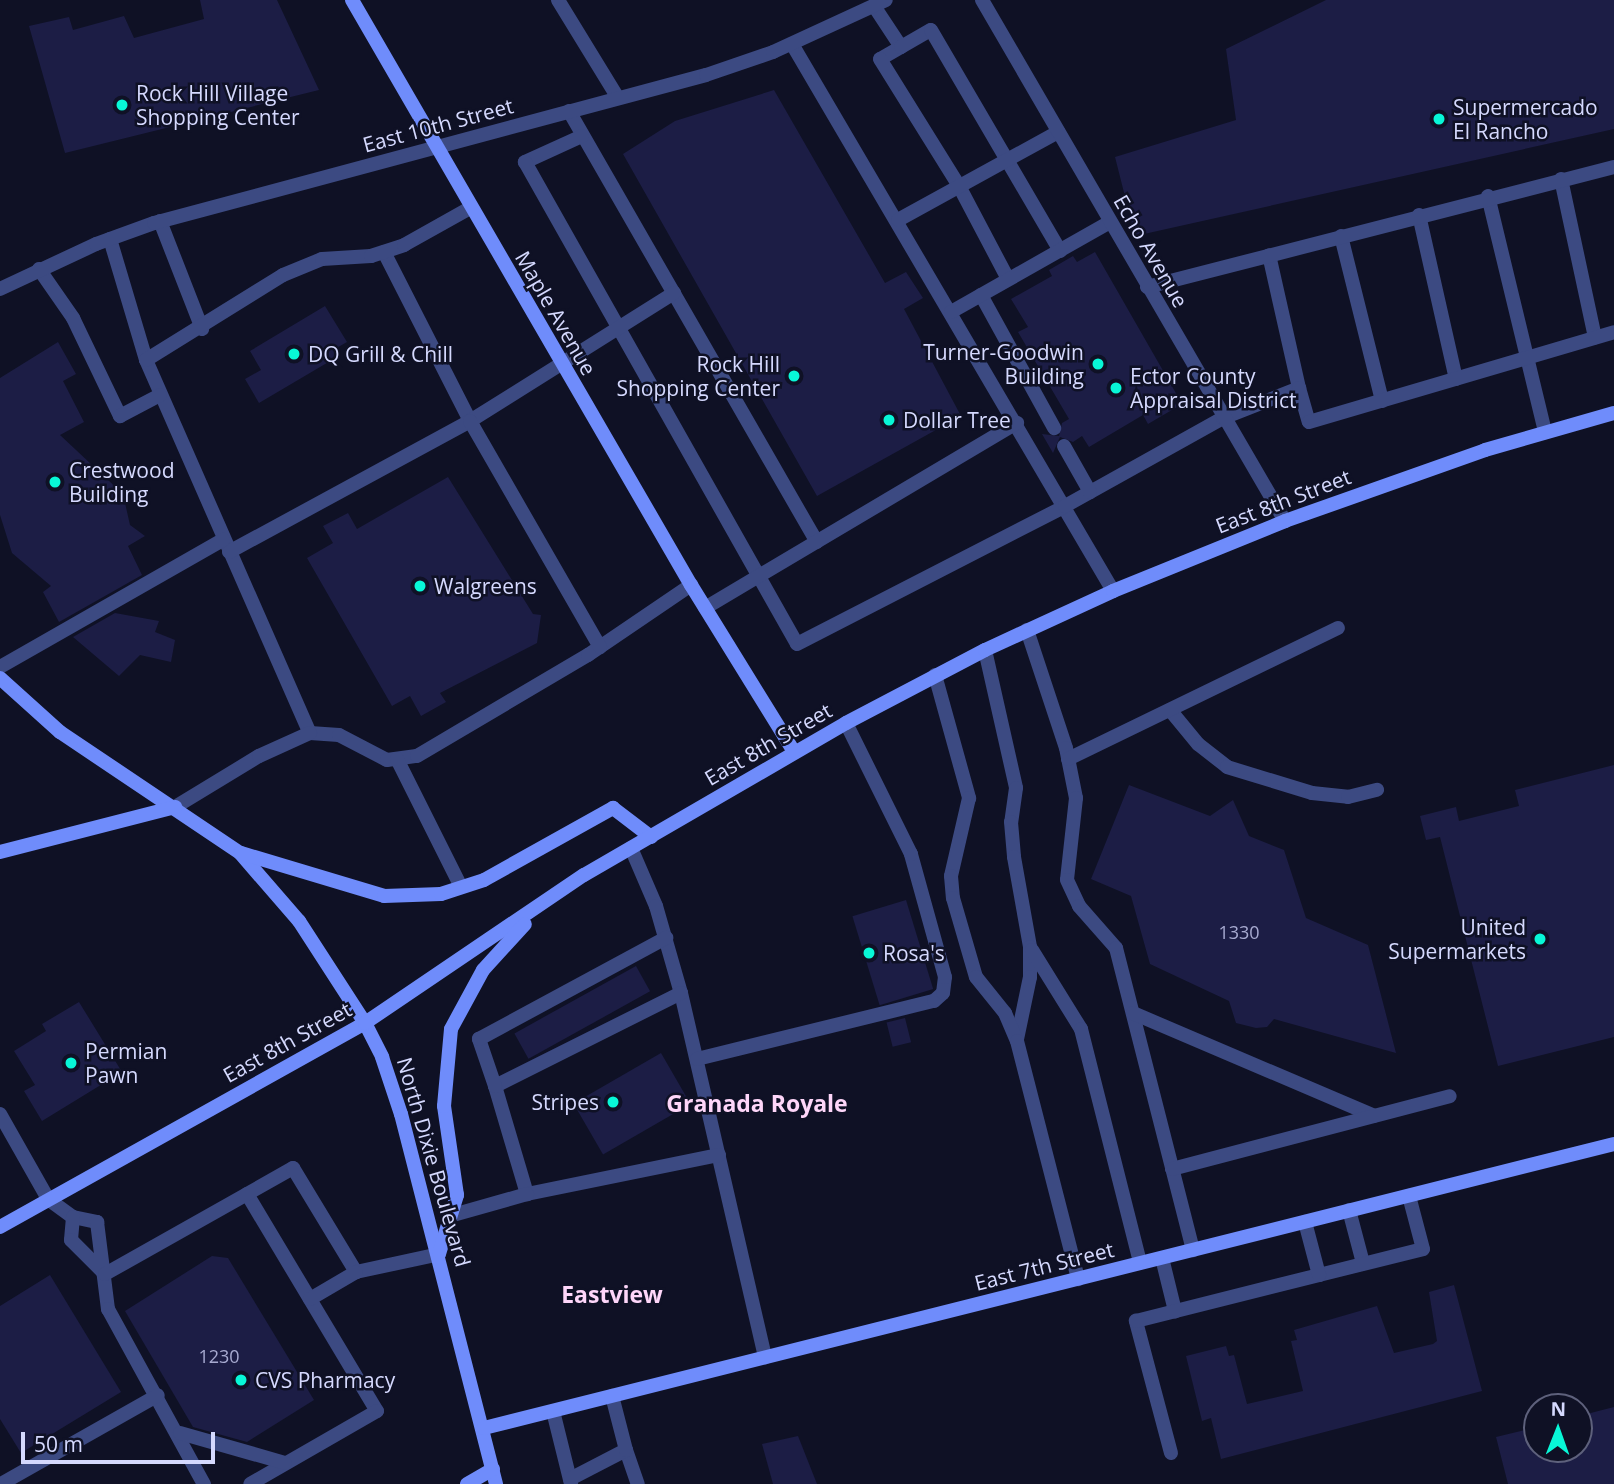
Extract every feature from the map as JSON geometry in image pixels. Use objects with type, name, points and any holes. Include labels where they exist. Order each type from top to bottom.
[{"type":"main road","name":"Maple Avenue","points":[[352,0],[470,208],[691,585],[794,752]]},
{"type":"main road","name":"East 8th Street","points":[[0,1227],[365,1023],[631,848],[794,752],[985,650],[1113,591],[1285,521],[1404,477],[1614,413]]},
{"type":"main road","name":"North Dixie Boulevard","points":[[0,678],[60,732],[240,853],[299,921],[365,1023],[383,1057],[401,1114],[484,1428],[496,1484]]},
{"type":"main road","points":[[0,852],[175,807]]},
{"type":"main road","points":[[240,853],[384,896],[441,894],[517,864],[613,808],[651,837]]},
{"type":"main road","points":[[439,1254],[457,1195],[444,1106],[451,1029],[483,970],[541,906]]},
{"type":"main road","name":"East 7th Street","points":[[484,1428],[1614,1144]]},
{"type":"main road","points":[[467,1484],[493,1469]]},
{"type":"street","points":[[558,0],[618,97]]},
{"type":"street","name":"Echo Avenue","points":[[982,0],[1285,521]]},
{"type":"street","name":"East 10th Street","points":[[0,289],[39,269],[160,220],[436,149],[706,75],[792,44],[880,3]]},
{"type":"street","points":[[880,3],[901,47]]},
{"type":"street","points":[[1009,279],[959,187],[880,59],[931,30],[1059,250]]},
{"type":"street","points":[[792,44],[898,220],[1113,591]]},
{"type":"street","points":[[569,111],[817,542]]},
{"type":"street","points":[[898,220],[1058,132]]},
{"type":"street","points":[[582,136],[525,162],[797,644],[1065,506],[1223,418],[1299,388]]},
{"type":"street","points":[[1147,287],[1488,196],[1614,167]]},
{"type":"street","points":[[1561,179],[1595,337]]},
{"type":"street","points":[[1488,196],[1545,432]]},
{"type":"street","points":[[146,360],[202,329],[240,297],[283,275],[322,259],[384,252],[470,208]]},
{"type":"street","points":[[1419,215],[1456,379]]},
{"type":"street","points":[[160,220],[202,329]]},
{"type":"street","points":[[951,312],[1110,222]]},
{"type":"street","points":[[1341,236],[1382,401]]},
{"type":"street","points":[[110,239],[146,360],[160,395],[310,733]]},
{"type":"street","points":[[384,252],[470,421],[600,647]]},
{"type":"street","points":[[1269,255],[1308,422],[1614,332]]},
{"type":"street","points":[[39,269],[73,318],[120,416],[160,395]]},
{"type":"street","points":[[0,667],[226,546],[470,421],[674,293]]},
{"type":"street","points":[[981,295],[1054,428]]},
{"type":"street","points":[[705,608],[1017,423]]},
{"type":"street","points":[[1064,446],[1090,492]]},
{"type":"street","points":[[175,807],[259,756],[310,733],[339,735],[387,760],[417,756],[600,647],[691,585]]},
{"type":"street","points":[[1068,759],[1338,628]]},
{"type":"street","points":[[1027,630],[1068,759],[1076,798],[1067,880],[1079,906],[1102,926],[1116,948],[1193,1250]]},
{"type":"street","points":[[985,650],[1016,788],[1011,822],[1014,857],[1030,947],[1030,977],[1017,1041]]},
{"type":"street","points":[[935,676],[969,798],[951,876],[953,898],[976,976],[1005,1013],[1017,1041],[1078,1279]]},
{"type":"street","points":[[1170,710],[1198,744],[1227,766],[1312,793],[1348,797],[1377,790]]},
{"type":"street","points":[[697,1059],[934,1001],[943,993],[945,977],[911,853],[846,723]]},
{"type":"street","points":[[397,758],[461,887]]},
{"type":"street","points":[[631,848],[666,938],[681,993],[765,1357]]},
{"type":"street","points":[[527,1194],[480,1039],[538,1015],[609,976],[666,938]]},
{"type":"street","points":[[1030,947],[1081,1029],[1140,1264]]},
{"type":"street","points":[[495,1086],[545,1055],[618,1016],[681,993]]},
{"type":"street","points":[[1133,1013],[1374,1116]]},
{"type":"street","points":[[1172,1169],[1450,1096]]},
{"type":"street","points":[[0,1114],[48,1199],[73,1217],[97,1222],[108,1309],[180,1433],[181,1445],[204,1484]]},
{"type":"street","points":[[453,1215],[527,1194],[719,1154]]},
{"type":"street","points":[[105,1274],[293,1168],[356,1272]]},
{"type":"street","points":[[247,1194],[377,1410],[250,1484]]},
{"type":"street","points":[[1171,1453],[1136,1321],[1423,1248],[1409,1196]]},
{"type":"street","points":[[1349,1210],[1363,1264]]},
{"type":"street","points":[[73,1217],[71,1240],[105,1274]]},
{"type":"street","points":[[1305,1222],[1319,1275]]},
{"type":"street","points":[[310,1299],[356,1272],[439,1254]]},
{"type":"street","points":[[1162,1258],[1175,1311]]},
{"type":"street","points":[[1,1484],[158,1395]]},
{"type":"street","points":[[612,1396],[638,1484]]},
{"type":"street","points":[[553,1410],[570,1481],[626,1450]]},
{"type":"street","points":[[180,1433],[285,1463]]},
{"type":"building","points":[[200,0],[277,0],[319,90],[65,153],[29,26],[69,17],[73,30],[124,16],[134,38],[204,19]]},
{"type":"building","points":[[1326,0],[1614,0],[1614,129],[1135,236],[1115,157],[1236,120],[1226,49]]},
{"type":"building","points":[[774,90],[885,283],[906,272],[923,298],[904,309],[961,416],[817,496],[623,154],[675,121]]},
{"type":"building","name":"Turner-Goodwin Building","points":[[1095,252],[1177,395],[1172,398],[1177,407],[1148,424],[1143,415],[1089,447],[1082,436],[1073,442],[1060,437],[1053,453],[1042,434],[1059,436],[1062,423],[1069,419],[1018,332],[1028,327],[1011,299],[1052,276],[1049,270],[1073,256],[1077,262]]},
{"type":"building","name":"DQ Grill & Chill","points":[[325,306],[347,342],[333,350],[337,357],[259,403],[245,379],[261,370],[250,351]]},
{"type":"building","name":"Crestwood Building","points":[[58,342],[76,374],[63,381],[84,422],[60,435],[123,494],[130,525],[145,536],[128,546],[142,575],[59,622],[43,592],[51,586],[12,553],[0,515],[0,378]]},
{"type":"building","name":"Walgreens","points":[[448,477],[533,614],[541,615],[537,643],[440,693],[446,702],[421,716],[410,696],[392,706],[307,558],[333,543],[323,526],[348,513],[357,529]]},
{"type":"building","points":[[115,613],[159,621],[155,632],[175,640],[171,662],[140,655],[119,676],[73,637]]},
{"type":"building","name":"United Supermarkets","points":[[1614,765],[1614,1037],[1498,1066],[1440,837],[1426,840],[1420,816],[1456,807],[1459,821],[1519,806],[1515,790]]},
{"type":"building","points":[[1129,785],[1210,816],[1233,800],[1249,836],[1284,850],[1306,918],[1368,945],[1396,1053],[1274,1019],[1267,1027],[1256,1028],[1236,1023],[1229,1001],[1150,964],[1131,896],[1091,879]]},
{"type":"building","points":[[906,900],[933,989],[880,1005],[852,916]]},
{"type":"building","points":[[636,966],[650,991],[528,1059],[514,1033]]},
{"type":"building","points":[[79,1002],[122,1072],[42,1121],[24,1091],[35,1085],[14,1051],[46,1031],[42,1024]]},
{"type":"building","points":[[905,1018],[911,1042],[893,1047],[887,1023]]},
{"type":"building","points":[[661,1053],[690,1104],[603,1155],[574,1104]]},
{"type":"building","name":"CVS Pharmacy","points":[[212,1256],[228,1258],[314,1400],[247,1442],[193,1427],[125,1311]]},
{"type":"building","points":[[50,1275],[121,1392],[21,1453],[0,1419],[0,1306]]},
{"type":"building","points":[[1454,1285],[1482,1391],[1221,1459],[1211,1418],[1202,1421],[1186,1356],[1226,1346],[1229,1356],[1234,1355],[1247,1404],[1303,1391],[1291,1341],[1297,1340],[1294,1330],[1377,1306],[1394,1353],[1433,1344],[1437,1341],[1429,1292]]},
{"type":"building","points":[[1614,1407],[1614,1484],[1508,1484],[1496,1437],[1523,1430],[1523,1463],[1593,1463],[1593,1412]]},
{"type":"building","points":[[798,1436],[817,1484],[773,1484],[762,1444]]},
{"type":"place","name":"Rock Hill Village Shopping Center","points":[[122,105]]},
{"type":"place","name":"Supermercado El Rancho","points":[[1439,119]]},
{"type":"place","name":"DQ Grill & Chill","points":[[294,354]]},
{"type":"place","name":"Turner-Goodwin Building","points":[[1098,364]]},
{"type":"place","name":"Rock Hill Shopping Center","points":[[794,376]]},
{"type":"place","name":"Ector County Appraisal District","points":[[1116,388]]},
{"type":"place","name":"Dollar Tree","points":[[889,420]]},
{"type":"place","name":"Crestwood Building","points":[[55,482]]},
{"type":"place","name":"Walgreens","points":[[420,586]]},
{"type":"place","name":"United Supermarkets","points":[[1540,939]]},
{"type":"place","name":"Rosa's","points":[[869,953]]},
{"type":"place","name":"Permian Pawn","points":[[71,1063]]},
{"type":"place","name":"Stripes","points":[[613,1102]]},
{"type":"place","name":"CVS Pharmacy","points":[[241,1380]]},
{"type":"district","name":"Granada Royale","points":[[757,1103]]},
{"type":"district","name":"Eastview","points":[[612,1294]]}]
